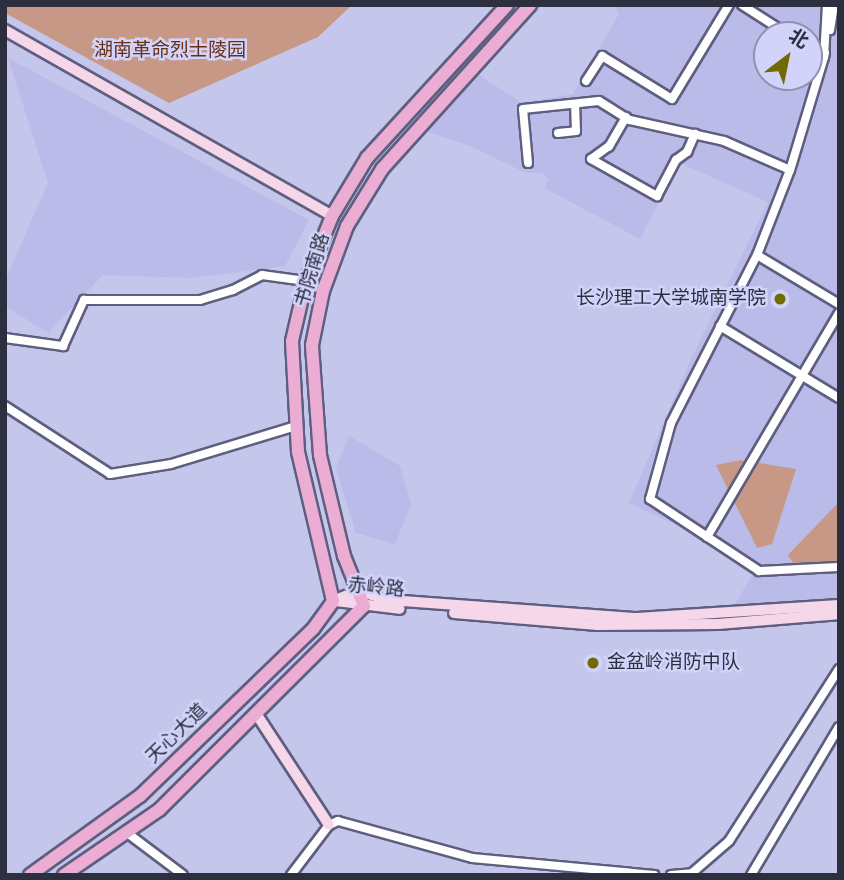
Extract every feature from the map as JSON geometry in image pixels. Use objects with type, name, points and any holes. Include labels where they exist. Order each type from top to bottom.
[{"type":"main road","name":"书院南路","points":[[333,601],[298,453],[292,341],[306,281],[332,216],[367,158],[507,5]]},
{"type":"main road","name":"书院南路","points":[[364,606],[344,556],[320,455],[313,345],[323,291],[347,226],[382,169],[530,5]]},
{"type":"main road","points":[[5,30],[332,216]]},
{"type":"main road","name":"赤岭路","points":[[333,601],[358,591],[389,600],[637,618],[839,605]]},
{"type":"main road","name":"赤岭路","points":[[333,601],[364,606],[597,625],[718,624],[839,614]]},
{"type":"main road","name":"天心大道","points":[[30,875],[140,796],[313,629],[333,601]]},
{"type":"main road","points":[[64,875],[159,810],[364,606]]},
{"type":"main road","points":[[257,715],[329,825]]},
{"type":"street","points":[[586,81],[602,56],[672,99],[729,5]]},
{"type":"street","points":[[742,5],[767,21]]},
{"type":"street","points":[[824,57],[827,5]]},
{"type":"street","points":[[834,5],[824,57],[790,170],[757,255],[671,423],[650,499],[759,571],[839,566]]},
{"type":"street","points":[[528,163],[523,108],[600,101],[626,117],[724,141],[790,170]]},
{"type":"street","points":[[558,133],[576,131],[575,104]]},
{"type":"street","points":[[626,117],[608,146],[591,159],[657,196],[676,160],[687,152],[695,134]]},
{"type":"street","points":[[757,255],[839,304]]},
{"type":"street","points":[[5,338],[63,346],[84,300],[200,300],[233,290],[262,275],[306,281]]},
{"type":"street","points":[[708,537],[839,313]]},
{"type":"street","points":[[720,326],[839,398]]},
{"type":"street","points":[[5,406],[110,474],[172,464],[296,426]]},
{"type":"street","points":[[671,875],[692,873],[729,841],[839,669]]},
{"type":"street","points":[[751,875],[839,727]]},
{"type":"street","points":[[291,875],[329,825],[338,821],[472,858],[654,875]]},
{"type":"street","points":[[126,832],[183,875]]},
{"type":"shaded area","name":"长沙理工大学城南学院","points":[[615,5],[839,5],[839,599],[733,607],[753,574],[680,527],[629,503],[691,359],[768,202],[679,163],[640,239],[544,188],[549,179],[542,173],[526,173],[470,146],[425,131],[477,74],[522,103],[573,94],[619,14]]},
{"type":"shaded area","points":[[8,58],[309,220],[285,266],[191,278],[103,275],[48,333],[5,306],[5,281],[48,183]]},
{"type":"shaded area","points":[[349,436],[400,466],[411,504],[395,544],[356,533],[336,469]]},
{"type":"green space","name":"湖南革命烈士陵园","points":[[5,5],[352,5],[318,37],[169,103],[5,13]]},
{"type":"green space","points":[[741,460],[796,469],[772,544],[757,548],[716,465]]},
{"type":"green space","points":[[839,502],[839,562],[795,566],[788,555]]},
{"type":"place","name":"长沙理工大学城南学院","points":[[780,299]]},
{"type":"place","name":"金盆岭消防中队","points":[[593,663]]}]
